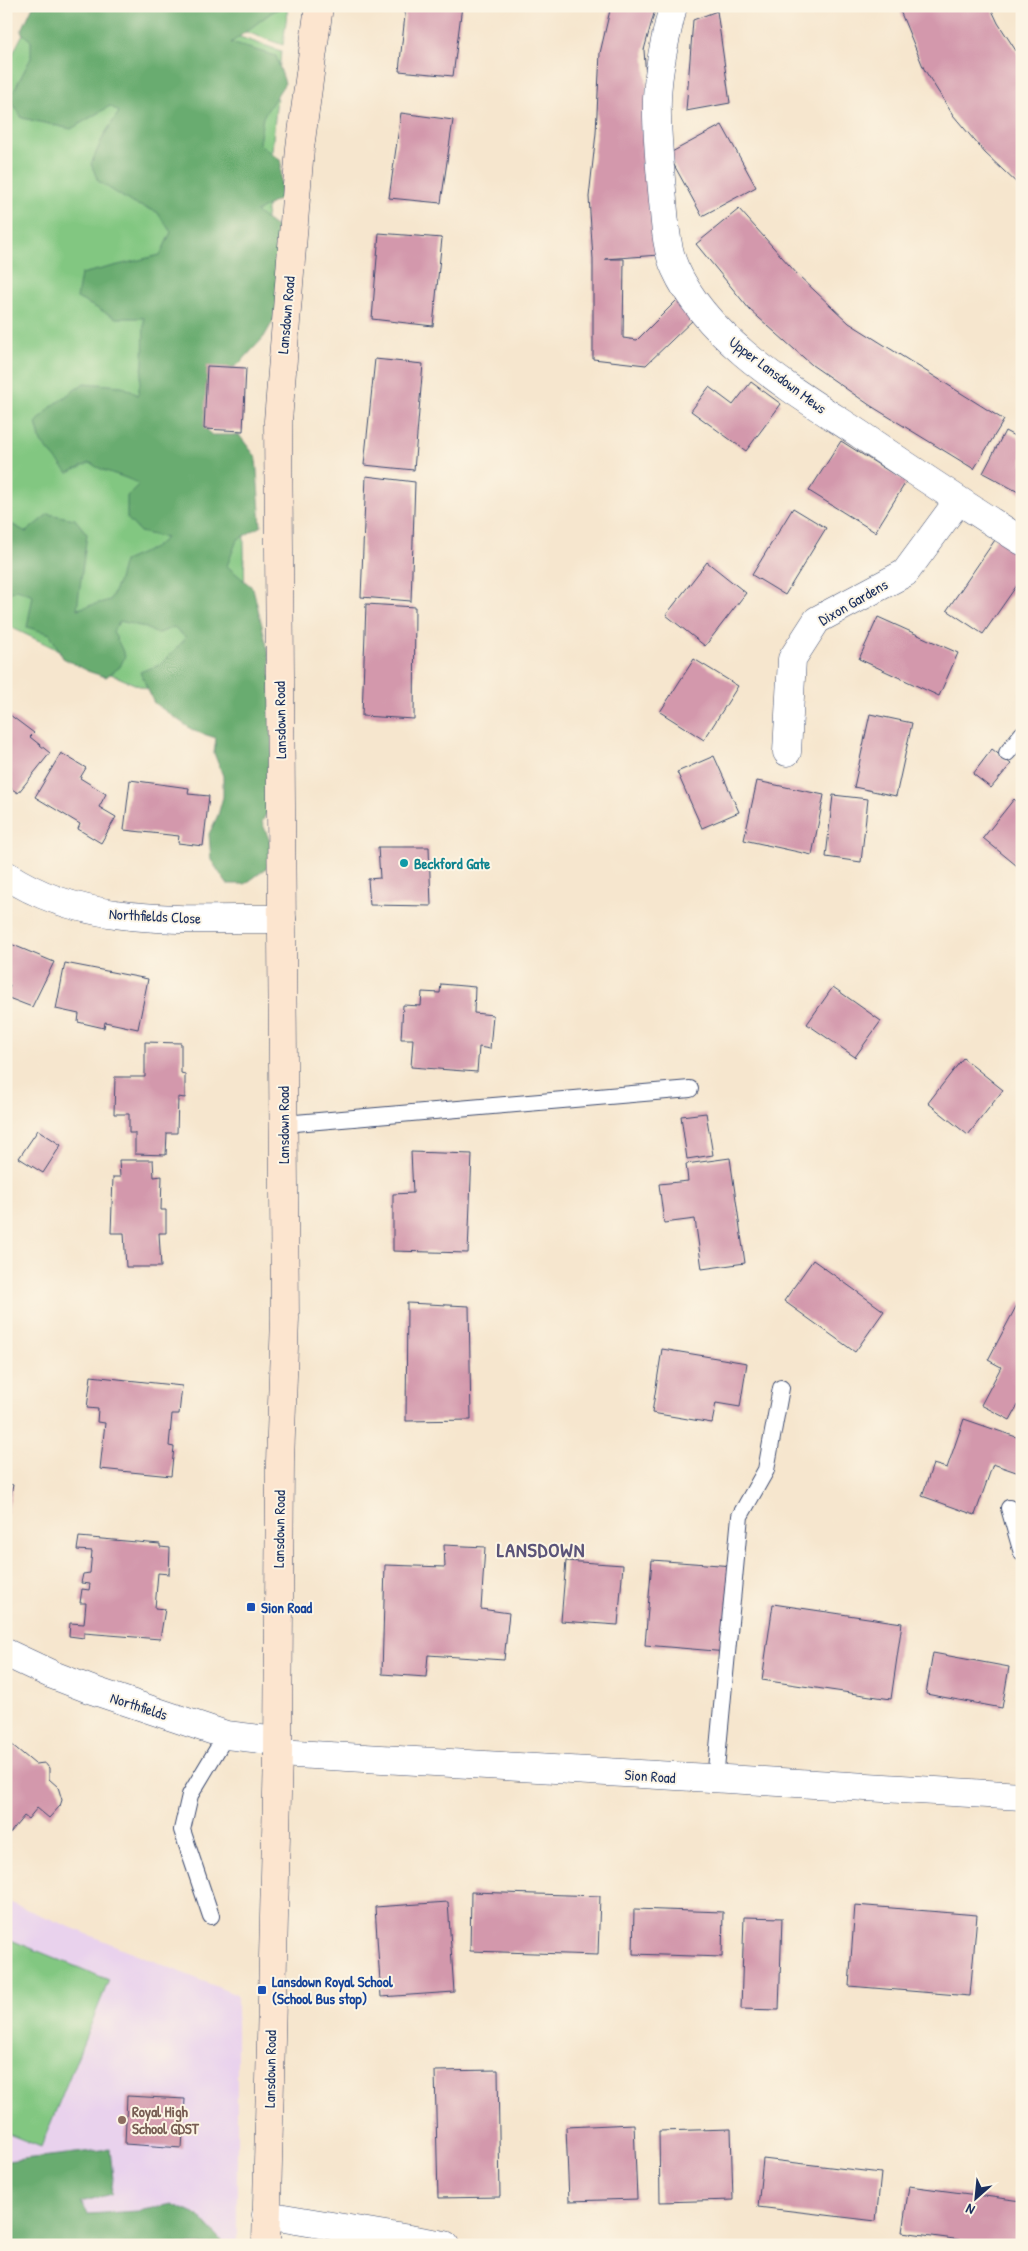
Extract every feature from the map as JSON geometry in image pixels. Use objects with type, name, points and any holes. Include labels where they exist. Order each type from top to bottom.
[{"type":"street","name":"Lansdown Road","points":[[266,2245],[278,1747],[280,1462],[286,1318],[278,421],[300,148],[319,6]]},
{"type":"street","name":"Upper Lansdown Mews","points":[[673,6],[657,98],[659,160],[666,231],[675,267],[696,301],[717,328],[747,355],[785,384],[958,501],[1022,541]]},
{"type":"street","name":"Dixon Gardens","points":[[787,752],[792,659],[817,620],[905,573],[958,501]]},
{"type":"street","name":"Northfields Close","points":[[6,875],[47,896],[110,915],[282,919]]},
{"type":"street","name":"Northfields","points":[[6,1653],[88,1689],[226,1735],[278,1747]]},
{"type":"street","name":"Sion Road","points":[[278,1747],[715,1780],[1022,1796]]},
{"type":"street","points":[[266,2215],[445,2245]]},
{"type":"lane","points":[[1007,753],[1022,734]]},
{"type":"lane","points":[[284,1124],[690,1089]]},
{"type":"lane","points":[[715,1780],[740,1516],[766,1470],[781,1388]]},
{"type":"lane","points":[[1009,1508],[1022,1553]]},
{"type":"lane","points":[[211,1916],[182,1830],[190,1795],[226,1735]]},
{"type":"shaded area","name":"Royal High School GDST","points":[[6,1901],[237,1995],[237,2245],[6,2245]]},
{"type":"green space","points":[[33,6],[284,6],[272,12],[231,43],[276,56],[285,83],[263,117],[259,144],[281,161],[281,198],[256,212],[279,229],[285,270],[277,314],[264,337],[240,363],[225,373],[212,393],[204,425],[211,435],[239,435],[256,457],[261,526],[237,540],[227,566],[253,588],[270,659],[273,800],[262,822],[271,844],[271,865],[245,884],[227,884],[211,860],[209,834],[218,815],[223,797],[223,776],[214,753],[216,738],[194,731],[154,703],[140,672],[161,664],[186,638],[174,627],[157,634],[144,627],[120,621],[113,631],[125,656],[120,667],[106,677],[90,672],[63,658],[50,634],[27,627],[33,595],[17,589],[6,595],[6,521],[26,532],[48,514],[75,519],[87,534],[77,609],[110,600],[118,583],[124,561],[154,548],[166,538],[140,532],[127,518],[127,496],[139,484],[102,470],[90,463],[68,473],[41,442],[36,423],[51,407],[84,383],[122,386],[138,395],[143,364],[144,318],[116,318],[77,298],[81,274],[160,255],[171,232],[157,212],[132,203],[98,181],[91,164],[104,135],[119,112],[110,106],[71,129],[22,118],[10,98],[31,58],[31,41],[21,32]]},
{"type":"green space","points":[[37,6],[149,6],[281,51],[255,340],[210,350],[194,473],[243,488],[247,720],[184,703],[154,692],[94,667],[6,625],[6,67]]},
{"type":"green space","points":[[174,6],[288,6],[283,45]]},
{"type":"green space","points":[[6,1938],[109,1980],[41,2147],[6,2133]]},
{"type":"green space","points":[[110,2149],[113,2179],[111,2194],[81,2202],[88,2214],[138,2211],[172,2204],[199,2216],[225,2245],[6,2245],[6,2161]]},
{"type":"building","points":[[406,6],[462,6],[453,76],[399,71]]},
{"type":"building","points":[[611,6],[656,6],[644,50],[659,255],[605,259],[624,259],[623,338],[637,340],[677,300],[696,317],[646,365],[593,359],[593,259],[589,197],[596,133],[600,53]]},
{"type":"building","points":[[898,6],[990,6],[998,23],[1022,60],[1022,188],[985,153],[953,115],[924,69]]},
{"type":"building","points":[[717,11],[730,103],[686,111],[693,20]]},
{"type":"building","points":[[401,113],[453,120],[441,203],[389,198]]},
{"type":"building","points":[[722,125],[756,187],[702,216],[668,154]]},
{"type":"building","points":[[739,209],[798,275],[849,323],[1004,420],[974,469],[871,406],[812,365],[750,310],[696,244]]},
{"type":"building","points":[[379,233],[442,238],[433,326],[372,319]]},
{"type":"building","points":[[375,359],[423,364],[414,470],[364,465]]},
{"type":"building","points":[[207,366],[246,368],[243,431],[204,429]]},
{"type":"building","points":[[751,382],[781,404],[746,451],[691,411],[709,387],[733,405]]},
{"type":"building","points":[[1005,431],[1022,440],[1022,494],[983,473]]},
{"type":"building","points":[[841,441],[906,482],[875,532],[809,491]]},
{"type":"building","points":[[366,476],[415,482],[411,601],[361,597]]},
{"type":"building","points":[[793,508],[826,528],[785,595],[752,575]]},
{"type":"building","points":[[997,537],[1022,554],[1022,578],[983,634],[947,610]]},
{"type":"building","points":[[707,562],[746,593],[705,646],[666,615]]},
{"type":"building","points":[[366,604],[415,607],[414,719],[362,716]]},
{"type":"building","points":[[878,617],[958,653],[939,696],[859,659]]},
{"type":"building","points":[[694,659],[738,686],[704,740],[660,712]]},
{"type":"building","points":[[6,712],[34,733],[30,737],[50,753],[18,793],[6,785]]},
{"type":"building","points":[[870,714],[912,723],[896,796],[854,787]]},
{"type":"building","points":[[992,749],[1011,764],[991,788],[973,774]]},
{"type":"building","points":[[61,753],[86,768],[80,778],[106,794],[99,807],[116,817],[101,843],[78,829],[80,824],[35,797]]},
{"type":"building","points":[[714,756],[739,812],[702,828],[677,772]]},
{"type":"building","points":[[130,780],[189,788],[188,794],[209,796],[203,846],[178,843],[179,836],[124,830]]},
{"type":"building","points":[[757,781],[824,795],[812,855],[744,840]]},
{"type":"building","points":[[833,795],[868,799],[861,862],[826,857]]},
{"type":"building","points":[[1014,799],[1022,806],[1022,870],[983,838]]},
{"type":"building","name":"Beckford Gate","points":[[378,847],[429,847],[431,906],[370,905],[368,879],[380,878]]},
{"type":"building","points":[[6,942],[54,962],[32,1007],[6,997],[10,985],[6,984]]},
{"type":"building","points":[[65,963],[148,979],[138,1029],[105,1022],[104,1028],[78,1022],[79,1014],[56,1009]]},
{"type":"building","points":[[441,984],[475,987],[474,1013],[493,1015],[490,1049],[479,1047],[477,1072],[411,1067],[413,1039],[401,1039],[403,1005],[421,1006],[422,992],[440,993]]},
{"type":"building","points":[[833,987],[881,1021],[855,1057],[807,1024]]},
{"type":"building","points":[[145,1042],[181,1043],[181,1073],[185,1074],[185,1098],[178,1097],[177,1133],[167,1133],[166,1155],[135,1154],[135,1133],[129,1133],[129,1114],[114,1114],[115,1077],[145,1077]]},
{"type":"building","points":[[963,1058],[1003,1090],[968,1135],[928,1103]]},
{"type":"building","points":[[706,1113],[713,1155],[687,1159],[681,1116]]},
{"type":"building","points":[[38,1130],[61,1145],[43,1173],[19,1158]]},
{"type":"building","points":[[411,1152],[472,1154],[468,1253],[393,1251],[393,1194],[413,1193]]},
{"type":"building","points":[[730,1158],[745,1263],[702,1269],[695,1219],[664,1223],[659,1184],[688,1181],[686,1164]]},
{"type":"building","points":[[119,1160],[153,1160],[154,1177],[162,1176],[161,1210],[166,1210],[166,1233],[159,1233],[161,1267],[126,1267],[124,1233],[111,1233],[113,1177],[120,1177]]},
{"type":"building","points":[[813,1260],[884,1311],[855,1352],[784,1301]]},
{"type":"building","points":[[1019,1301],[1022,1302],[1022,1398],[1010,1420],[981,1405],[1001,1367],[988,1360]]},
{"type":"building","points":[[407,1303],[469,1306],[471,1420],[406,1421]]},
{"type":"building","points":[[662,1349],[747,1363],[740,1407],[716,1403],[712,1423],[652,1413]]},
{"type":"building","points":[[91,1376],[182,1386],[179,1414],[172,1414],[169,1446],[174,1447],[171,1476],[100,1469],[105,1423],[97,1422],[98,1409],[87,1408]]},
{"type":"building","points":[[964,1419],[1022,1439],[1022,1474],[993,1464],[975,1515],[922,1496],[933,1464],[947,1468]]},
{"type":"building","points":[[6,1483],[13,1485],[7,1513],[6,1513]]},
{"type":"building","points":[[79,1537],[160,1544],[160,1547],[170,1548],[169,1574],[158,1573],[155,1608],[165,1609],[160,1639],[84,1633],[84,1638],[69,1636],[70,1623],[84,1624],[86,1603],[80,1603],[82,1589],[89,1590],[90,1584],[81,1583],[83,1574],[90,1573],[92,1551],[77,1550]]},
{"type":"building","points":[[444,1545],[485,1547],[481,1609],[509,1613],[504,1660],[428,1655],[426,1677],[382,1674],[385,1565],[445,1567]]},
{"type":"building","points":[[652,1560],[733,1566],[727,1652],[645,1645]]},
{"type":"building","points":[[566,1561],[623,1565],[618,1625],[561,1621]]},
{"type":"building","points":[[773,1604],[902,1623],[891,1699],[762,1680]]},
{"type":"building","points":[[933,1653],[1009,1667],[1002,1708],[926,1694]]},
{"type":"building","points":[[11,1744],[35,1764],[45,1763],[49,1768],[49,1779],[58,1787],[62,1800],[60,1806],[49,1818],[37,1808],[28,1819],[24,1816],[10,1833],[6,1830],[6,1749]]},
{"type":"building","points":[[471,1892],[600,1896],[598,1955],[470,1951]]},
{"type":"building","points":[[448,1902],[454,1992],[381,1997],[375,1907]]},
{"type":"building","points":[[855,1905],[977,1915],[970,1996],[849,1986]]},
{"type":"building","points":[[634,1909],[723,1912],[722,1957],[633,1954]]},
{"type":"building","points":[[744,1917],[782,1918],[779,2010],[741,2009]]},
{"type":"building","points":[[1020,1953],[1022,1953],[1022,1982],[1018,1982]]},
{"type":"building","points":[[498,2070],[500,2197],[438,2198],[435,2071]]},
{"type":"building","points":[[127,2096],[185,2099],[182,2148],[125,2144]]},
{"type":"building","points":[[634,2124],[637,2199],[569,2201],[566,2127]]},
{"type":"building","points":[[731,2129],[733,2200],[660,2202],[659,2131]]},
{"type":"building","points":[[763,2159],[881,2173],[876,2221],[758,2207]]},
{"type":"building","points":[[909,2186],[1022,2201],[1020,2245],[999,2245],[902,2232]]},
{"type":"place","name":"Beckford Gate","points":[[404,863]]},
{"type":"place","name":"Sion Road","points":[[251,1607]]},
{"type":"place","name":"Lansdown Royal School (School Bus stop)","points":[[262,1990]]},
{"type":"place","name":"Royal High School GDST","points":[[122,2120]]},
{"type":"district","name":"LANSDOWN","points":[[541,1549]]}]
